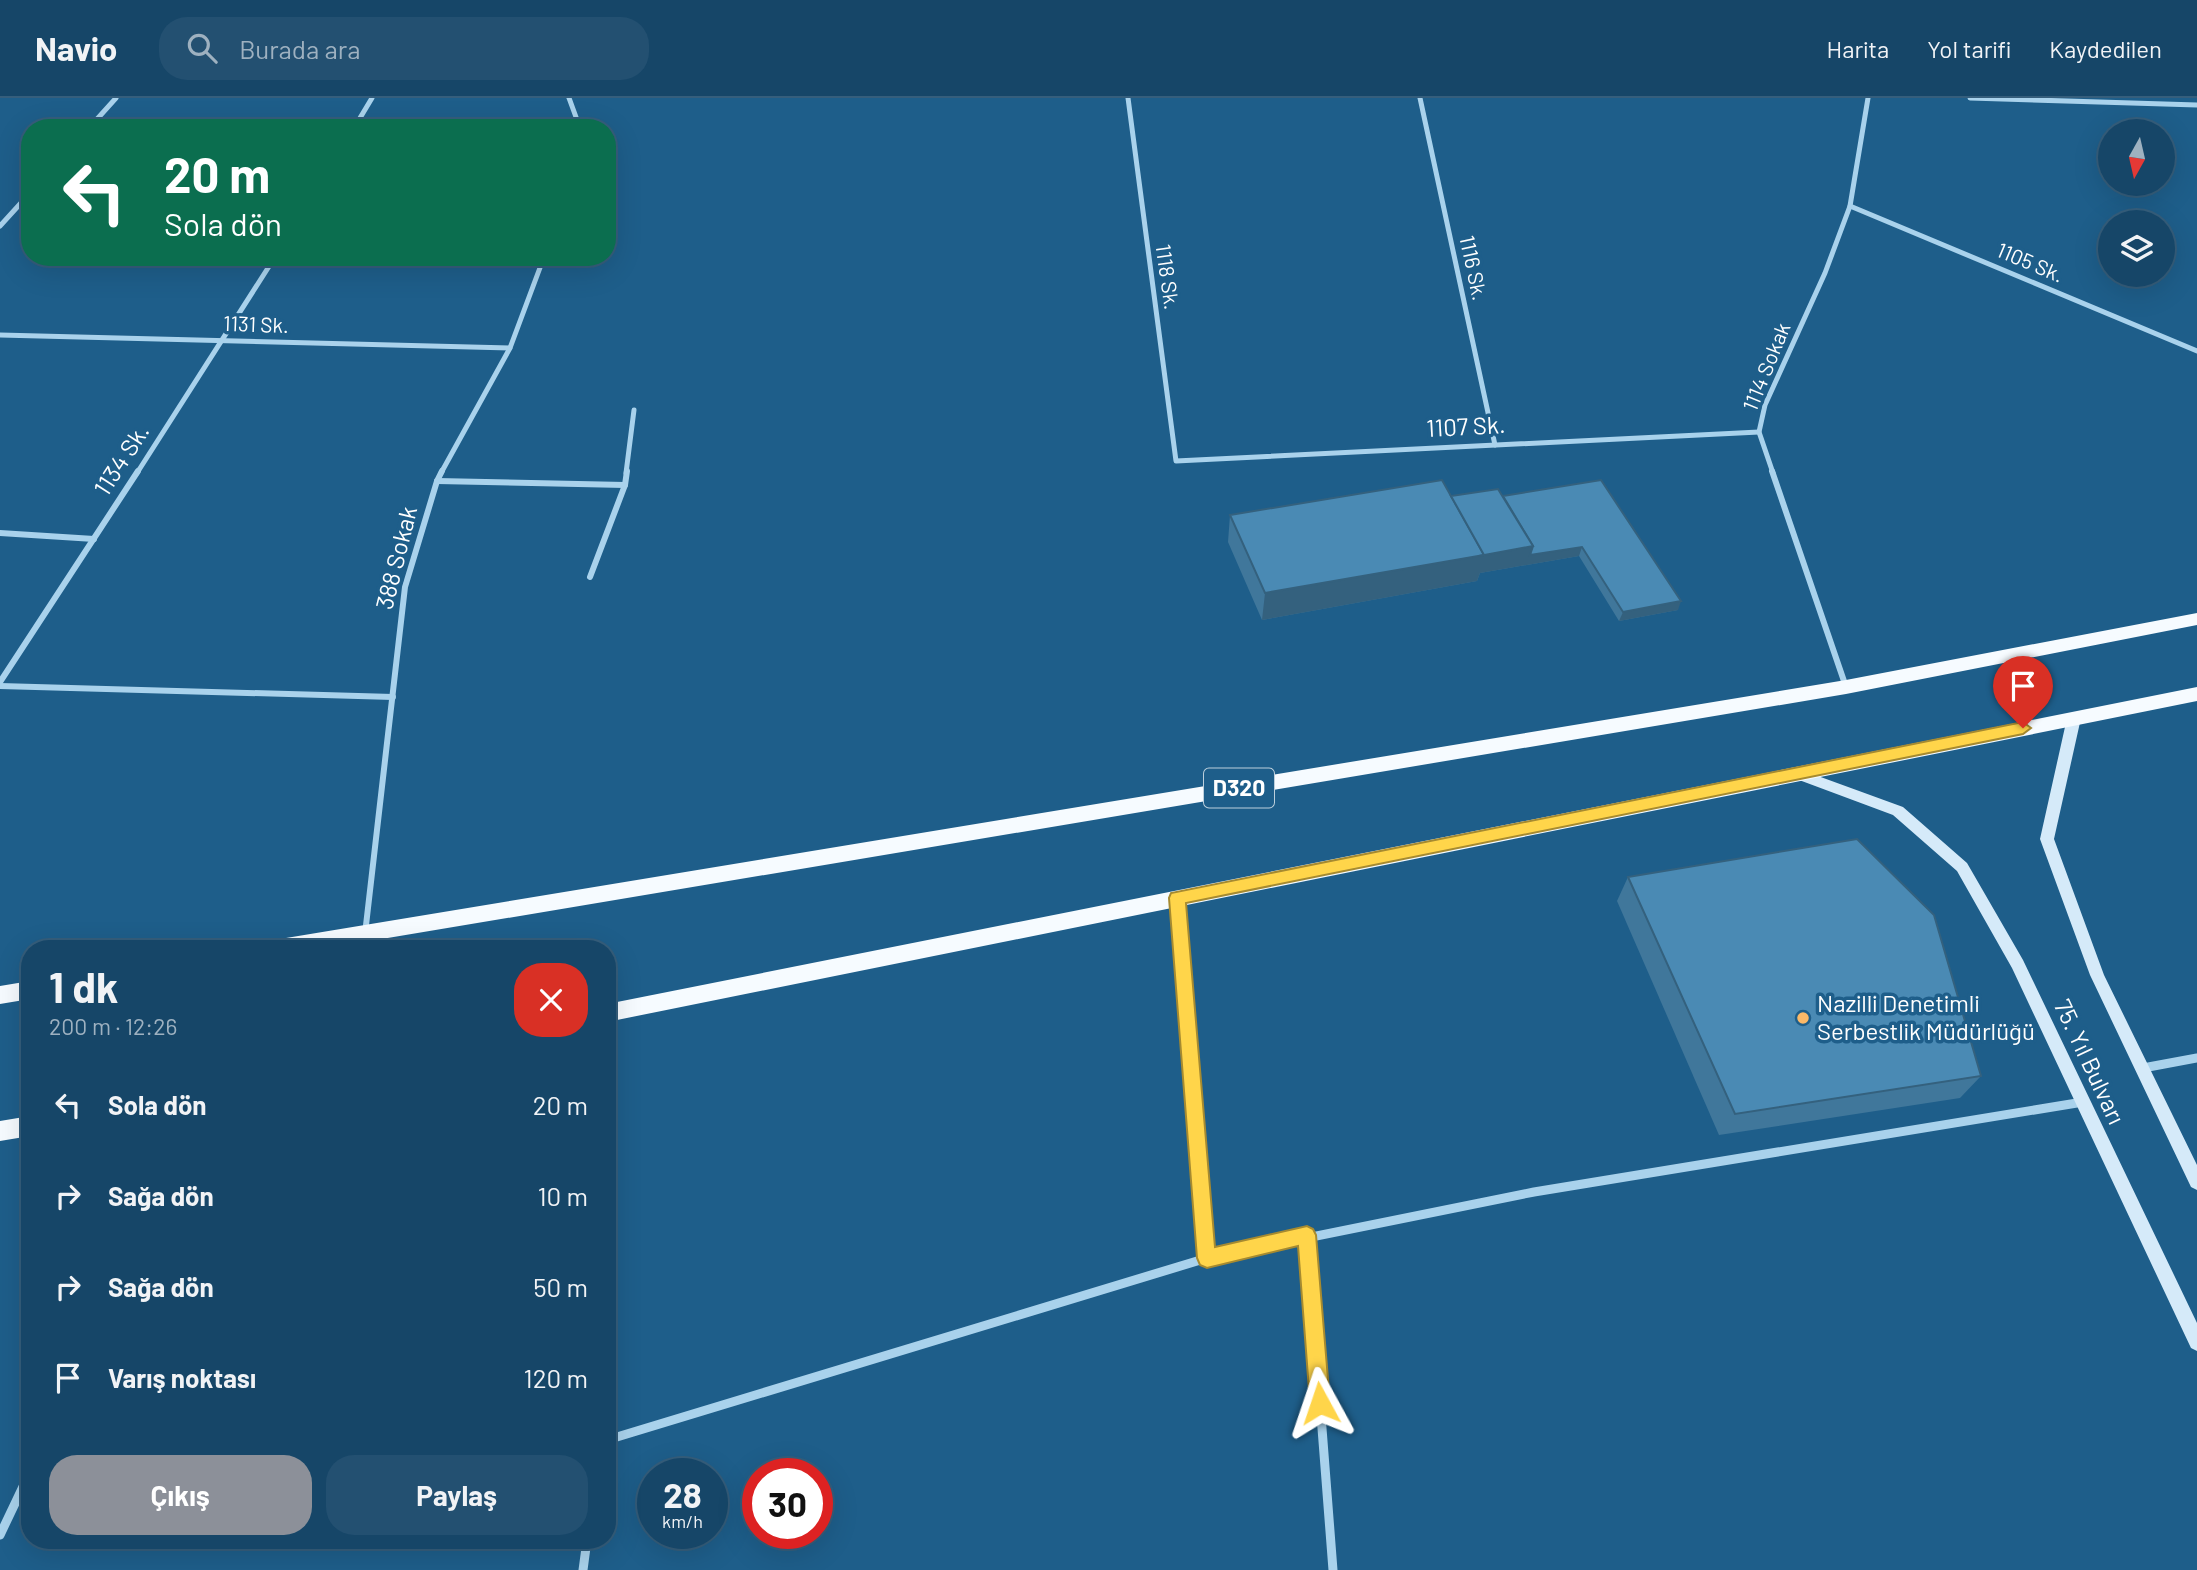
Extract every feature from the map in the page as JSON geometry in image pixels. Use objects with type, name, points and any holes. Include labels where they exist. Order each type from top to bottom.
[{"type":"highway","name":"D320","points":[[328,940],[1846,687],[2197,619]]},
{"type":"highway","points":[[616,1011],[2197,694]]},
{"type":"highway","points":[[0,995],[21,992]]},
{"type":"highway","points":[[0,1131],[21,1128]]},
{"type":"main road","name":"75. Yıl Bulvarı","points":[[2074,718],[2047,839],[2097,975],[2197,1182]]},
{"type":"main road","name":"75. Yıl Bulvarı","points":[[1796,773],[1898,811],[1962,867],[2018,964],[2197,1342]]},
{"type":"street","points":[[97,119],[116,98]]},
{"type":"street","points":[[359,119],[372,98]]},
{"type":"street","points":[[569,98],[577,119]]},
{"type":"street","name":"1118 Sk.","points":[[1128,98],[1176,461]]},
{"type":"street","name":"1116 Sk.","points":[[1420,98],[1495,445]]},
{"type":"street","name":"1114 Sokak","points":[[1846,687],[1759,432],[1765,405],[1825,274],[1850,206],[1868,98]]},
{"type":"street","points":[[1970,98],[2197,105]]},
{"type":"street","points":[[0,226],[21,203]]},
{"type":"street","name":"1105 Sk.","points":[[1850,206],[2197,351]]},
{"type":"street","name":"1134 Sk.","points":[[0,684],[225,340],[270,266]]},
{"type":"street","name":"388 Sokak","points":[[365,934],[405,587],[438,481],[510,348],[541,266]]},
{"type":"street","name":"1131 Sk.","points":[[0,335],[510,348]]},
{"type":"street","points":[[590,577],[625,485],[634,410]]},
{"type":"street","name":"1107 Sk.","points":[[1176,461],[1759,432]]},
{"type":"street","points":[[438,481],[625,485]]},
{"type":"street","points":[[0,533],[94,539]]},
{"type":"street","name":"1134 Sk.","points":[[0,684],[393,696]]},
{"type":"street","points":[[1177,898],[1207,1258]]},
{"type":"street","points":[[2142,1068],[2197,1058]]},
{"type":"street","points":[[616,1437],[1207,1258],[1307,1235],[1476,1201],[2083,1102]]},
{"type":"street","points":[[1307,1235],[1333,1570]]},
{"type":"street","points":[[0,1535],[21,1491]]},
{"type":"street","points":[[583,1570],[586,1549]]},
{"type":"building","points":[[1442,480],[1484,555],[1265,593],[1230,515]]},
{"type":"building","points":[[1601,480],[1681,601],[1623,612],[1582,547],[1530,555],[1533,546],[1503,496]]},
{"type":"building","points":[[1498,489],[1533,546],[1479,556],[1484,555],[1451,496]]},
{"type":"building","name":"Nazilli Denetimli Serbestlik Müdürlüğü","points":[[1857,839],[1934,915],[1981,1076],[1735,1114],[1628,877]]},
{"type":"place","name":"Nazilli Denetimli Serbestlik Müdürlüğü","points":[[1803,1018]]},
{"type":"route","points":[[1320,1403],[1307,1235],[1207,1258],[1177,898],[2023,728]]}]
